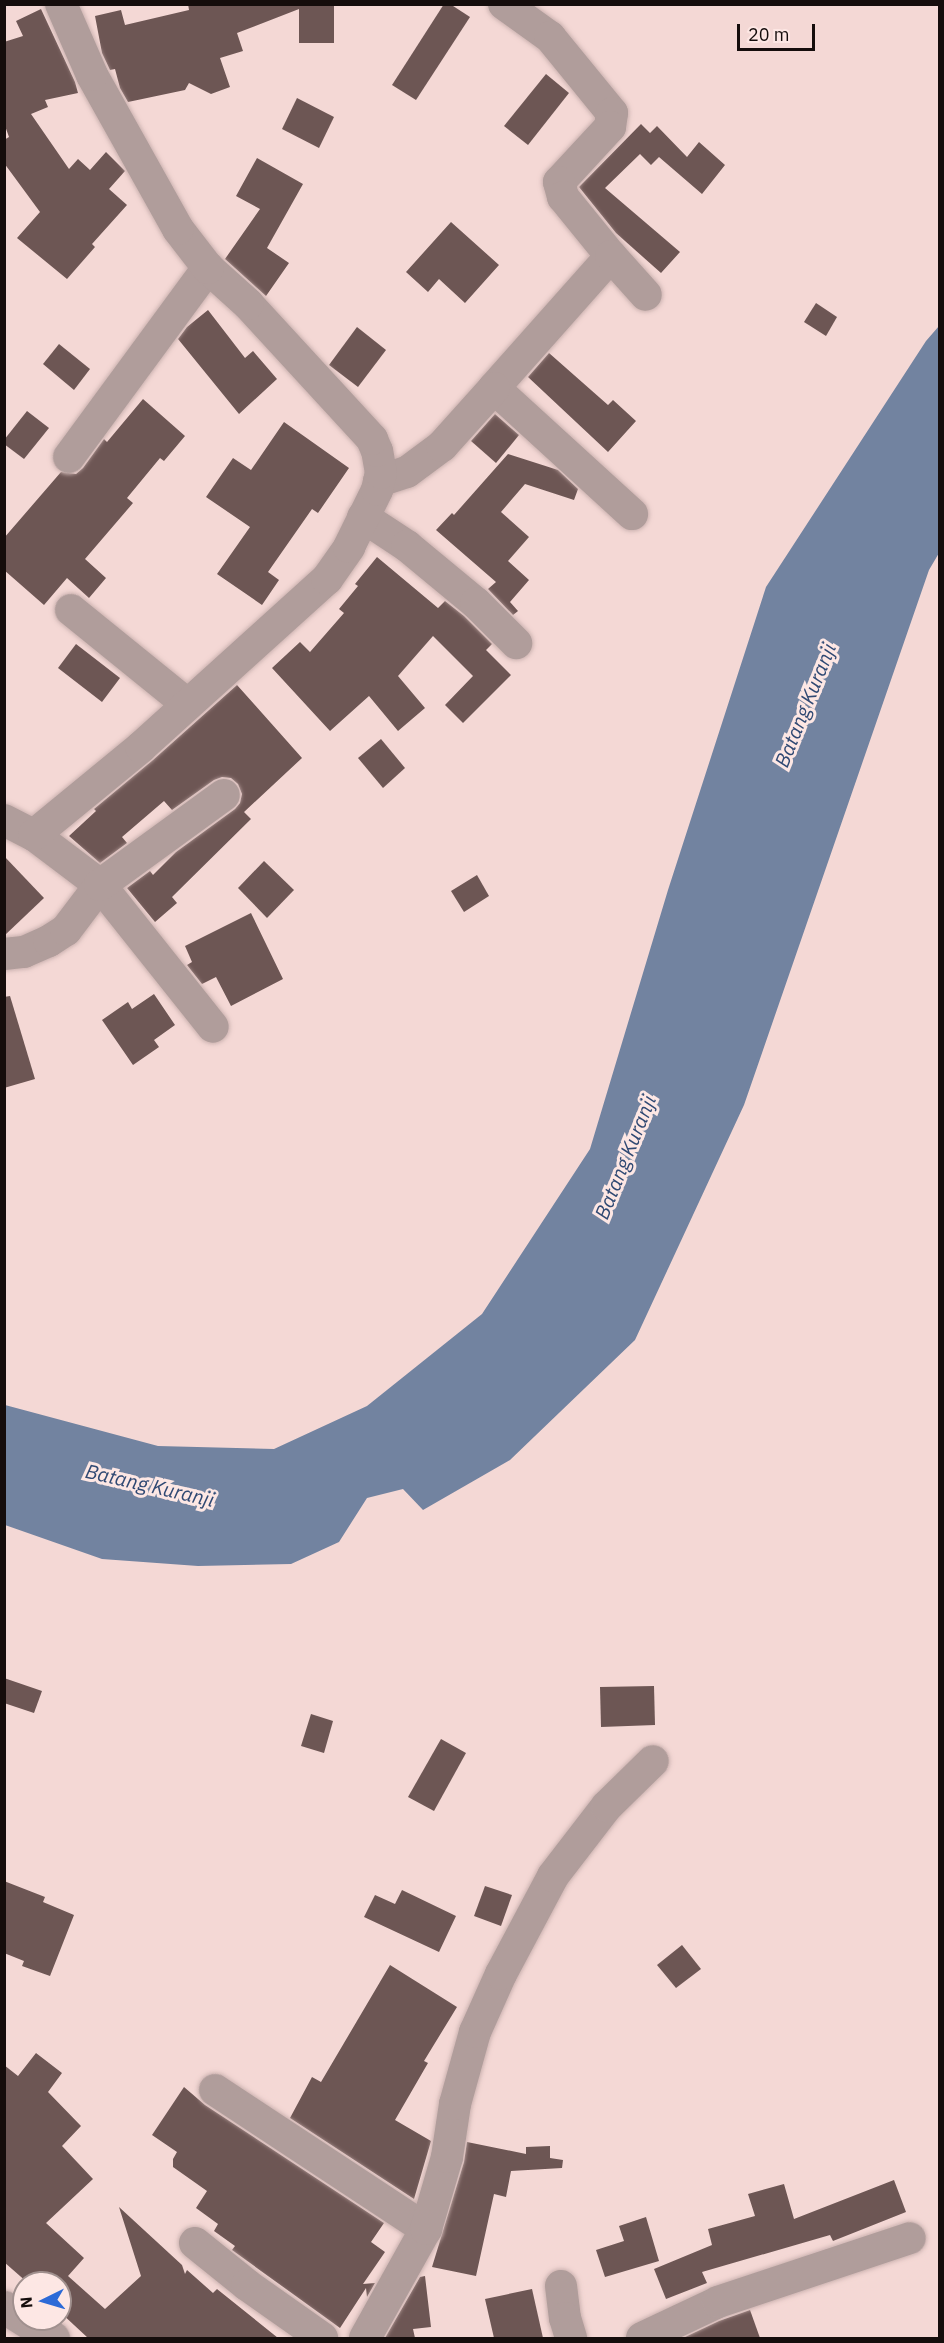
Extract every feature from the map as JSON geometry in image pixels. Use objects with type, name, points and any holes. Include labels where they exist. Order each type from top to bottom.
[{"type":"street","points":[[34,836],[141,747],[327,579],[349,547],[363,517],[379,481],[380,463],[372,439],[248,304],[208,268],[178,229],[92,75],[61,4]]},
{"type":"street","points":[[504,4],[550,37],[612,113],[610,127],[559,182],[563,197],[610,256],[646,295]]},
{"type":"street","points":[[379,481],[407,472],[442,446],[610,256]]},
{"type":"street","points":[[69,457],[208,268]]},
{"type":"street","points":[[494,388],[632,514]]},
{"type":"street","points":[[363,517],[407,546],[476,603],[516,643]]},
{"type":"street","points":[[72,610],[187,704]]},
{"type":"street","points":[[4,954],[24,952],[49,942],[66,930],[100,885],[224,795]]},
{"type":"street","points":[[4,820],[34,836],[100,885],[213,1027]]},
{"type":"street","points":[[365,2338],[426,2229],[447,2157],[455,2104],[475,2032],[501,1974],[553,1876],[607,1806],[653,1761]]},
{"type":"street","points":[[215,2090],[426,2229]]},
{"type":"street","points":[[642,2338],[718,2302],[910,2238]]},
{"type":"street","points":[[195,2243],[247,2285],[322,2338]]},
{"type":"street","points":[[561,2286],[565,2318],[571,2338]]},
{"type":"street","points":[[4,2307],[53,2338]]},
{"type":"water","name":"Batang Kuranji","points":[[939,326],[939,553],[929,570],[744,1105],[635,1340],[510,1460],[423,1510],[403,1489],[367,1498],[339,1542],[291,1564],[198,1566],[102,1559],[5,1525],[5,1405],[158,1446],[274,1449],[367,1406],[482,1314],[590,1149],[668,890],[766,587],[926,341]]},
{"type":"building","points":[[188,4],[334,4],[334,43],[299,43],[299,9],[237,33],[243,51],[220,58],[230,87],[211,94],[189,83],[185,90],[128,102],[120,88],[115,69],[110,70],[102,53],[95,16],[121,10],[125,25],[189,10]]},
{"type":"building","points":[[444,4],[450,4],[470,17],[416,100],[392,85]]},
{"type":"building","points":[[41,9],[78,93],[45,100],[48,107],[31,114],[69,169],[78,159],[90,170],[106,152],[125,171],[109,189],[127,205],[92,244],[95,247],[67,279],[17,238],[40,212],[4,163],[4,140],[9,137],[4,123],[4,42],[23,36],[16,21]]},
{"type":"building","points":[[546,74],[569,93],[528,145],[504,126]]},
{"type":"building","points":[[297,98],[334,117],[319,148],[282,129]]},
{"type":"building","points":[[641,124],[650,133],[657,126],[687,157],[699,142],[725,165],[702,194],[659,157],[651,165],[640,154],[605,188],[680,252],[661,273],[616,233],[579,187]]},
{"type":"building","points":[[257,158],[303,184],[267,248],[289,263],[266,296],[225,259],[260,209],[236,196]]},
{"type":"building","points":[[451,222],[499,265],[465,303],[439,279],[428,292],[406,272]]},
{"type":"building","points":[[816,303],[837,317],[826,336],[804,322]]},
{"type":"building","points":[[208,310],[245,358],[253,351],[277,379],[239,414],[178,339],[187,327]]},
{"type":"building","points":[[357,327],[386,350],[358,387],[329,365]]},
{"type":"building","points":[[59,344],[90,369],[74,390],[43,364]]},
{"type":"building","points":[[549,353],[608,405],[613,400],[636,421],[608,452],[528,377]]},
{"type":"building","points":[[143,399],[185,436],[164,461],[160,458],[127,498],[133,503],[85,559],[106,578],[89,598],[67,578],[44,605],[4,570],[4,538],[61,472],[76,474],[83,468],[104,439],[107,442]]},
{"type":"building","points":[[27,411],[49,428],[24,459],[4,444],[4,440]]},
{"type":"building","points":[[495,414],[519,435],[496,463],[471,441]]},
{"type":"building","points":[[284,422],[349,468],[318,513],[312,509],[268,572],[279,580],[262,605],[217,574],[250,527],[206,497],[233,458],[251,470]]},
{"type":"building","points":[[508,454],[558,470],[578,489],[574,500],[525,484],[501,512],[529,537],[508,561],[529,580],[510,602],[518,611],[513,615],[488,589],[496,582],[436,530],[452,513],[454,515]]},
{"type":"building","points":[[377,557],[438,608],[445,601],[464,616],[492,644],[486,650],[511,675],[463,723],[445,705],[473,676],[433,636],[398,676],[425,708],[398,731],[369,696],[330,731],[272,668],[300,642],[310,652],[344,613],[339,609],[358,586],[355,584]]},
{"type":"building","points":[[76,644],[120,678],[102,702],[58,668]]},
{"type":"building","points":[[237,685],[302,758],[244,812],[251,819],[172,897],[177,903],[155,922],[127,888],[150,871],[153,875],[176,852],[235,809],[240,803],[242,794],[238,784],[231,778],[222,777],[214,780],[172,810],[164,801],[122,837],[127,843],[100,863],[69,836],[96,811],[94,809]]},
{"type":"building","points":[[381,739],[405,768],[383,788],[358,758]]},
{"type":"building","points":[[4,856],[44,898],[4,936]]},
{"type":"building","points":[[264,861],[294,890],[267,918],[238,888]]},
{"type":"building","points":[[477,875],[489,896],[464,912],[451,891]]},
{"type":"building","points":[[251,913],[283,979],[231,1006],[216,977],[202,984],[187,965],[192,962],[185,946]]},
{"type":"building","points":[[154,994],[175,1025],[154,1040],[159,1047],[133,1065],[102,1020],[128,1002],[132,1009]]},
{"type":"building","points":[[10,996],[35,1079],[4,1088],[4,997]]},
{"type":"building","points":[[4,1678],[42,1691],[34,1713],[4,1703]]},
{"type":"building","points":[[654,1686],[655,1725],[601,1727],[600,1687]]},
{"type":"building","points":[[311,1714],[333,1721],[324,1753],[301,1746]]},
{"type":"building","points":[[441,1739],[466,1753],[434,1811],[408,1797]]},
{"type":"building","points":[[4,1881],[45,1897],[43,1902],[74,1915],[50,1976],[22,1966],[24,1961],[4,1953]]},
{"type":"building","points":[[485,1886],[512,1895],[501,1926],[474,1916]]},
{"type":"building","points":[[402,1890],[456,1916],[439,1952],[364,1917],[375,1895],[395,1904]]},
{"type":"building","points":[[682,1945],[701,1969],[676,1988],[657,1965]]},
{"type":"building","points":[[390,1965],[457,2007],[424,2061],[428,2063],[395,2120],[431,2141],[414,2199],[290,2118],[312,2077],[321,2082]]},
{"type":"building","points":[[36,2053],[62,2073],[48,2092],[81,2126],[62,2146],[93,2179],[46,2223],[84,2258],[72,2272],[14,2271],[4,2262],[4,2065],[18,2076]]},
{"type":"building","points":[[184,2087],[205,2105],[384,2223],[371,2242],[385,2252],[363,2284],[375,2283],[367,2297],[366,2288],[340,2328],[232,2250],[235,2246],[214,2231],[218,2224],[196,2208],[207,2191],[173,2167],[173,2159],[177,2152],[152,2135]]},
{"type":"building","points":[[467,2142],[526,2154],[526,2147],[550,2146],[550,2158],[563,2160],[562,2168],[511,2171],[506,2197],[494,2194],[476,2276],[432,2267],[464,2162]]},
{"type":"building","points":[[894,2180],[906,2212],[833,2241],[830,2235],[702,2272],[707,2283],[666,2299],[654,2269],[712,2245],[708,2229],[755,2216],[748,2194],[784,2184],[794,2219]]},
{"type":"building","points":[[119,2207],[182,2265],[185,2274],[187,2270],[213,2293],[217,2289],[278,2338],[88,2338],[72,2323],[72,2280],[105,2309],[141,2276]]},
{"type":"building","points":[[646,2217],[659,2261],[605,2277],[596,2250],[624,2241],[619,2226]]},
{"type":"building","points":[[425,2276],[431,2327],[413,2329],[415,2338],[385,2338],[420,2277]]},
{"type":"building","points":[[532,2289],[543,2338],[494,2338],[485,2299]]},
{"type":"building","points":[[750,2310],[760,2338],[683,2338],[719,2321]]}]
